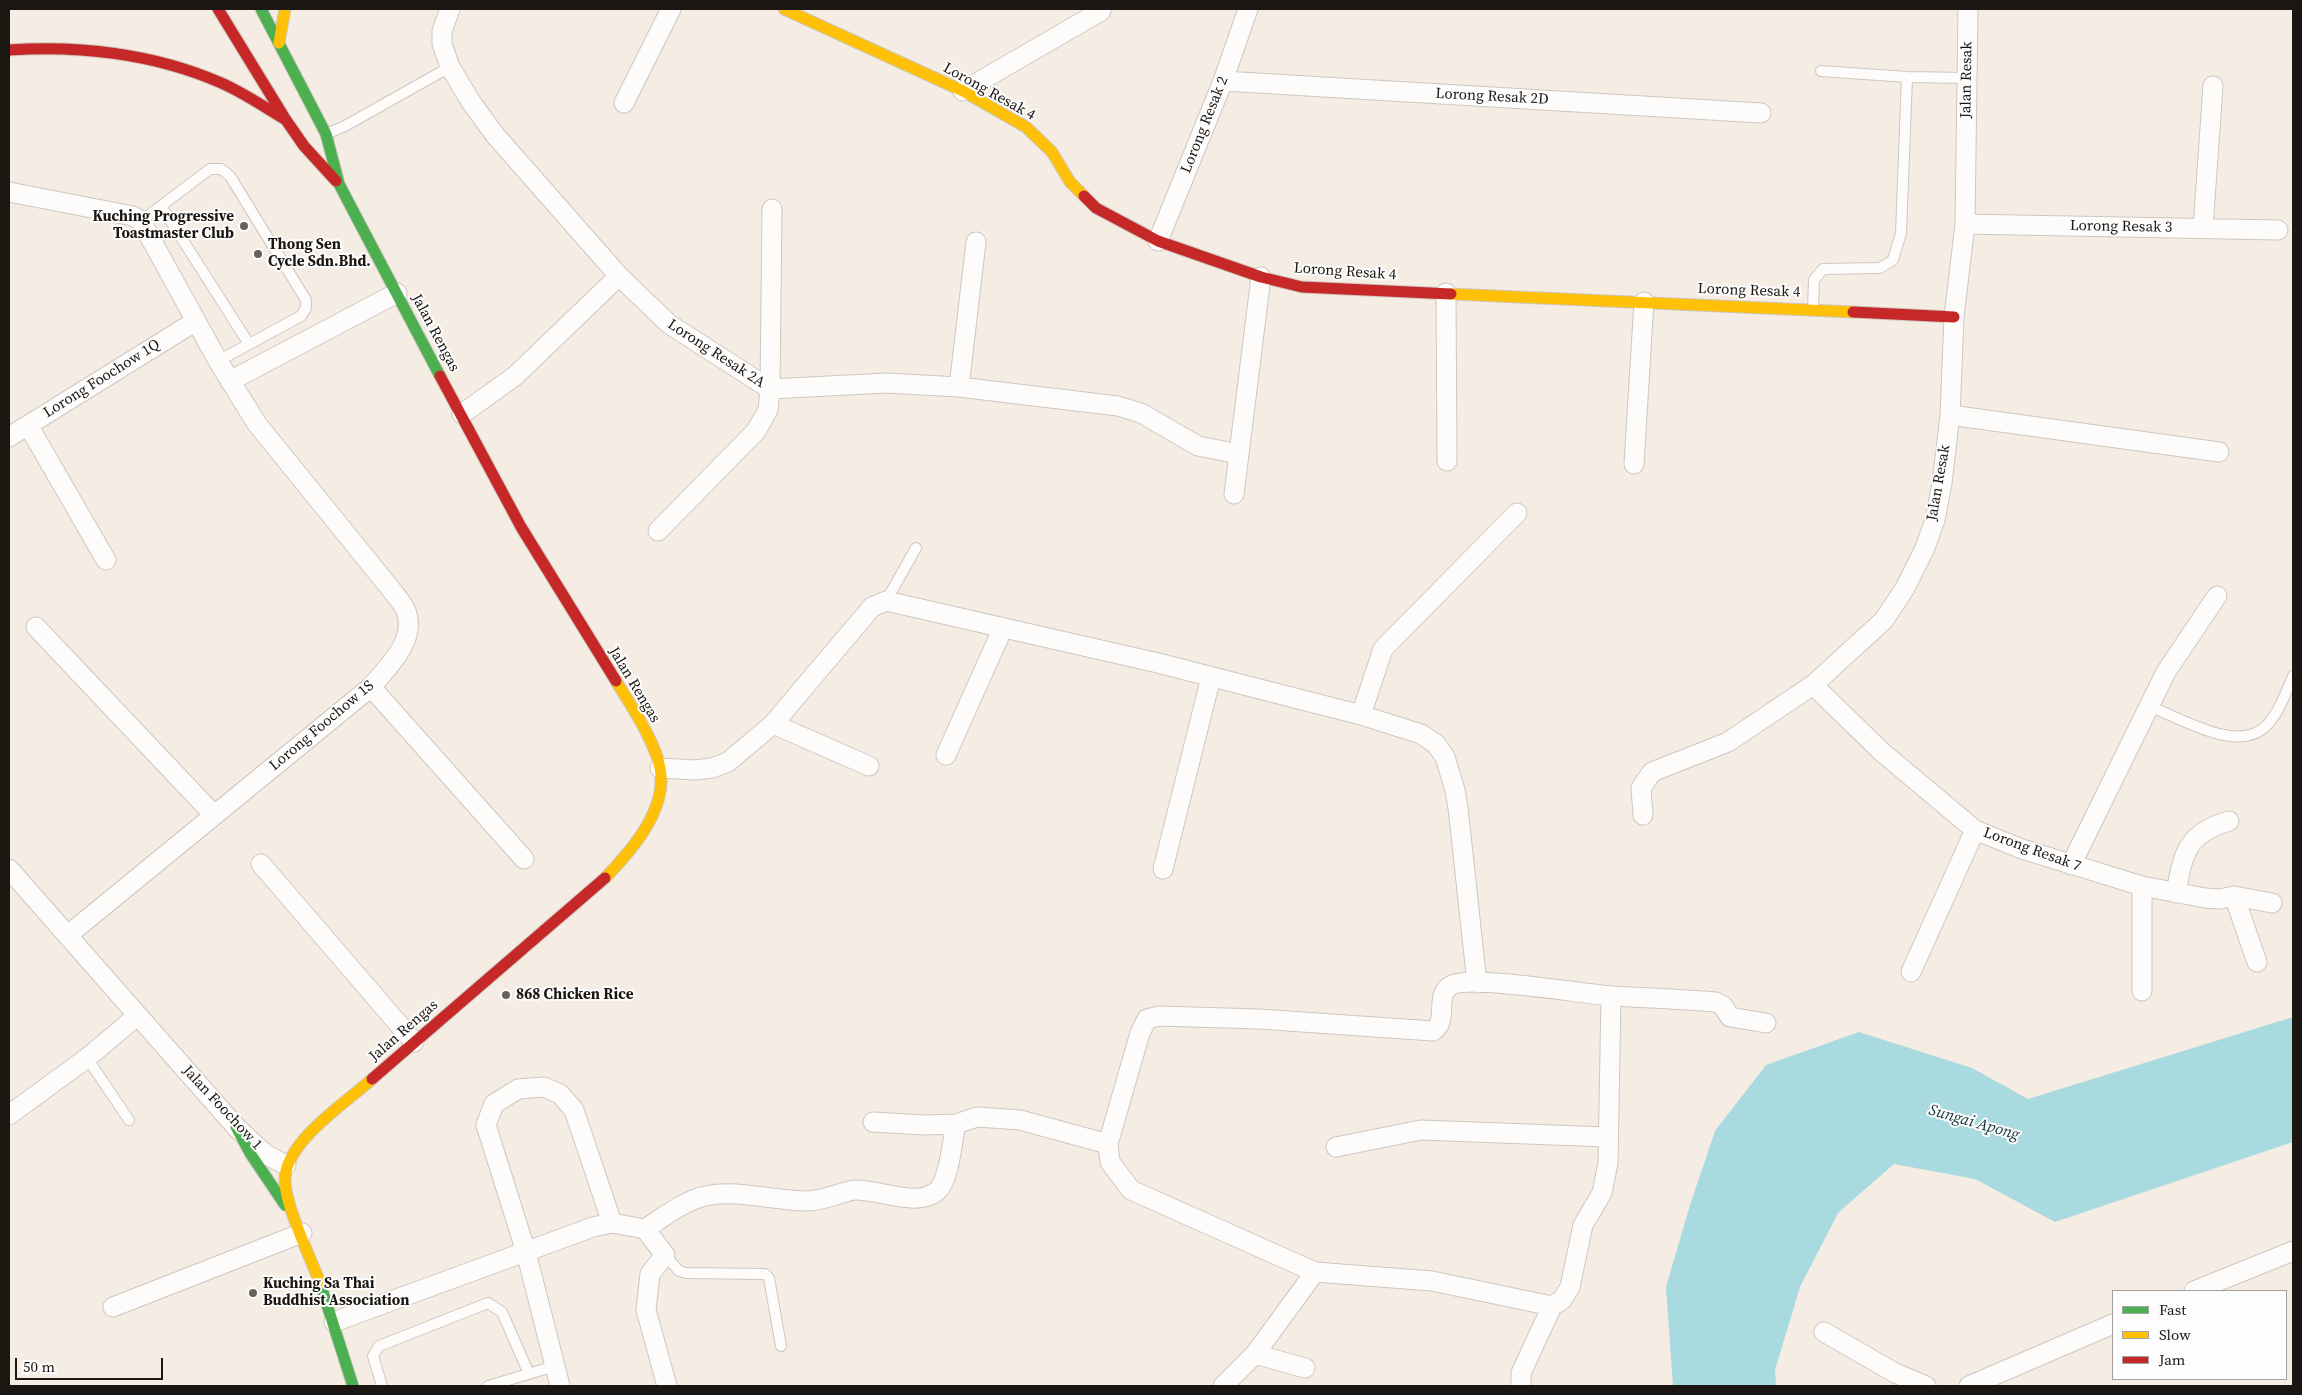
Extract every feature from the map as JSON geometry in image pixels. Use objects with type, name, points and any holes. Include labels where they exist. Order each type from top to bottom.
[{"type":"main road","name":"Jalan Rengas","points":[[218,9],[286,120],[304,146],[339,184]]},
{"type":"main road","name":"Jalan Rengas","points":[[261,9],[326,134],[339,184],[521,527],[641,722],[660,768],[659,789],[654,814],[630,852],[604,880],[414,1042],[319,1127],[295,1150],[286,1165]]},
{"type":"main road","points":[[279,43],[285,9]]},
{"type":"main road","name":"Lorong Resak 4","points":[[784,9],[963,91],[1026,127],[1052,152],[1070,182],[1096,208],[1158,241],[1260,278],[1302,287],[1813,309],[1954,317]]},
{"type":"main road","points":[[9,50],[35,47],[163,62],[219,82],[286,120]]},
{"type":"main road","points":[[236,1127],[267,1181],[299,1225]]},
{"type":"main road","points":[[286,1165],[283,1179],[334,1322],[353,1386]]},
{"type":"street","name":"Lorong Resak 2A","points":[[450,9],[442,31],[442,44],[450,67],[494,135],[619,276],[668,324],[770,389],[887,382],[959,387],[1118,406],[1141,413],[1198,446],[1239,454]]},
{"type":"street","points":[[624,103],[671,9]]},
{"type":"street","name":"Lorong Resak 2","points":[[1158,241],[1223,82],[1248,9]]},
{"type":"street","name":"Jalan Resak","points":[[1643,815],[1641,788],[1652,772],[1728,742],[1813,685],[1884,620],[1905,588],[1925,548],[1934,520],[1950,415],[1954,317],[1964,224],[1968,9]]},
{"type":"street","points":[[963,91],[1101,11]]},
{"type":"street","name":"Lorong Resak 2D","points":[[1223,82],[1761,113]]},
{"type":"street","points":[[2203,228],[2214,86]]},
{"type":"street","points":[[9,192],[132,216],[140,221]]},
{"type":"street","points":[[658,530],[756,431],[768,410],[770,389],[772,209]]},
{"type":"street","name":"Lorong Foochow 1S","points":[[68,935],[371,687],[396,658],[408,633],[406,612],[390,588],[257,424],[218,361],[140,221]]},
{"type":"street","name":"Lorong Resak 3","points":[[1964,224],[2278,230]]},
{"type":"street","points":[[959,387],[976,242]]},
{"type":"street","points":[[462,414],[515,376],[619,276]]},
{"type":"street","points":[[1234,494],[1260,278]]},
{"type":"street","points":[[230,381],[397,293]]},
{"type":"street","points":[[1446,293],[1447,461]]},
{"type":"street","points":[[1634,464],[1644,302]]},
{"type":"street","name":"Lorong Foochow 1Q","points":[[9,437],[196,321]]},
{"type":"street","points":[[1950,415],[2218,452]]},
{"type":"street","points":[[28,425],[106,560]]},
{"type":"street","points":[[1361,715],[1383,649],[1517,512]]},
{"type":"street","points":[[2071,865],[2166,672],[2218,596]]},
{"type":"street","points":[[660,768],[695,770],[712,768],[728,762],[773,724],[872,607],[886,600],[1211,677],[1361,715],[1421,734],[1436,744],[1445,757],[1455,790],[1458,808],[1477,983]]},
{"type":"street","points":[[36,627],[214,815]]},
{"type":"street","points":[[946,755],[1002,628]]},
{"type":"street","points":[[1163,869],[1211,677]]},
{"type":"street","name":"Lorong Resak 7","points":[[1813,685],[1882,752],[1975,830],[2022,849],[2142,886],[2220,899],[2234,896],[2272,904]]},
{"type":"street","points":[[371,687],[524,859]]},
{"type":"street","points":[[773,724],[869,766]]},
{"type":"street","points":[[2176,893],[2182,861],[2194,838],[2216,825],[2230,822]]},
{"type":"street","points":[[1911,972],[1975,830]]},
{"type":"street","points":[[261,864],[414,1042]]},
{"type":"street","name":"Jalan Foochow 1","points":[[9,869],[236,1127],[265,1154],[286,1165]]},
{"type":"street","points":[[2142,886],[2142,991]]},
{"type":"street","points":[[2234,896],[2258,962]]},
{"type":"street","points":[[1552,1306],[1432,1282],[1314,1272],[1131,1190],[1110,1162],[1108,1144],[1140,1033],[1147,1019],[1160,1016],[1250,1019],[1433,1031],[1439,1028],[1442,999],[1448,988],[1461,983],[1477,983],[1611,996],[1716,1002],[1723,1006],[1730,1017],[1766,1023]]},
{"type":"street","points":[[1521,1386],[1521,1373],[1552,1306],[1562,1300],[1570,1287],[1583,1225],[1602,1193],[1608,1163],[1611,996]]},
{"type":"street","points":[[9,1115],[87,1058],[137,1016]]},
{"type":"street","points":[[560,1386],[526,1252],[486,1126],[494,1104],[518,1089],[544,1087],[560,1094],[574,1110],[612,1223]]},
{"type":"street","points":[[873,1122],[956,1124],[977,1118],[1020,1120],[1108,1144]]},
{"type":"street","points":[[645,1229],[669,1213],[703,1196],[729,1194],[807,1201],[827,1199],[855,1190],[908,1198],[924,1196],[938,1190],[946,1174],[956,1124]]},
{"type":"street","points":[[1336,1147],[1421,1130],[1607,1137]]},
{"type":"street","points":[[334,1322],[593,1227],[612,1223],[645,1229],[666,1255],[650,1274],[646,1310],[667,1386]]},
{"type":"street","points":[[113,1307],[299,1225]]},
{"type":"street","points":[[2196,1290],[2293,1251]]},
{"type":"street","points":[[1223,1386],[1255,1354],[1314,1272]]},
{"type":"street","points":[[1969,1386],[2112,1324]]},
{"type":"street","points":[[1824,1332],[1895,1372],[1926,1386]]},
{"type":"street","points":[[1255,1354],[1305,1368]]},
{"type":"lane","points":[[326,134],[450,67]]},
{"type":"lane","points":[[1821,71],[1907,77],[1967,78]]},
{"type":"lane","points":[[1813,309],[1814,280],[1823,269],[1880,268],[1893,260],[1901,233],[1907,77]]},
{"type":"lane","points":[[140,221],[210,169],[220,170],[230,176],[306,300],[306,308],[301,316],[218,361]]},
{"type":"lane","points":[[161,206],[249,344]]},
{"type":"lane","points":[[886,600],[916,548]]},
{"type":"lane","points":[[2150,707],[2224,736],[2254,735],[2265,727],[2289,695],[2293,676]]},
{"type":"lane","points":[[87,1058],[129,1120]]},
{"type":"lane","points":[[666,1255],[679,1270],[686,1273],[765,1274],[769,1278],[781,1346]]},
{"type":"lane","points":[[382,1386],[373,1356],[379,1346],[488,1303],[502,1312],[529,1374]]},
{"type":"lane","points":[[488,1386],[555,1366]]},
{"type":"water","name":"Sungai Apong","points":[[2293,1017],[2293,1142],[2055,1222],[1975,1179],[1894,1164],[1838,1213],[1800,1287],[1775,1370],[1776,1386],[1673,1386],[1666,1287],[1690,1205],[1715,1131],[1766,1065],[1859,1032],[1972,1068],[2028,1099]]},
{"type":"traffic: fast","points":[[261,9],[326,134],[339,184],[440,376]]},
{"type":"traffic: fast","points":[[236,1127],[250,1153],[285,1205]]},
{"type":"traffic: fast","points":[[320,1283],[353,1386]]},
{"type":"traffic: slow","points":[[279,43],[285,9]]},
{"type":"traffic: slow","points":[[784,9],[963,91],[1026,127],[1052,152],[1070,182],[1084,196]]},
{"type":"traffic: slow","points":[[1451,294],[1853,312]]},
{"type":"traffic: slow","points":[[605,878],[626,855],[645,829],[653,814],[661,784],[660,768],[653,746],[616,681]]},
{"type":"traffic: slow","points":[[320,1283],[289,1204],[285,1181],[287,1166],[305,1138],[318,1124],[372,1079]]},
{"type":"traffic: jam","points":[[218,9],[286,120],[304,146],[336,181]]},
{"type":"traffic: jam","points":[[9,50],[62,49],[89,51],[142,58],[169,64],[228,86],[286,120]]},
{"type":"traffic: jam","points":[[1084,196],[1096,208],[1158,241],[1261,277],[1302,287],[1451,294]]},
{"type":"traffic: jam","points":[[1853,312],[1954,317]]},
{"type":"traffic: jam","points":[[440,376],[521,527],[616,681]]},
{"type":"traffic: jam","points":[[372,1079],[605,878]]},
{"type":"place","name":"Kuching Progressive Toastmaster Club","points":[[244,226]]},
{"type":"place","name":"Thong Sen Cycle Sdn.Bhd.","points":[[258,254]]},
{"type":"place","name":"868 Chicken Rice","points":[[506,995]]},
{"type":"place","name":"Kuching Sa Thai Buddhist Association","points":[[253,1293]]}]
